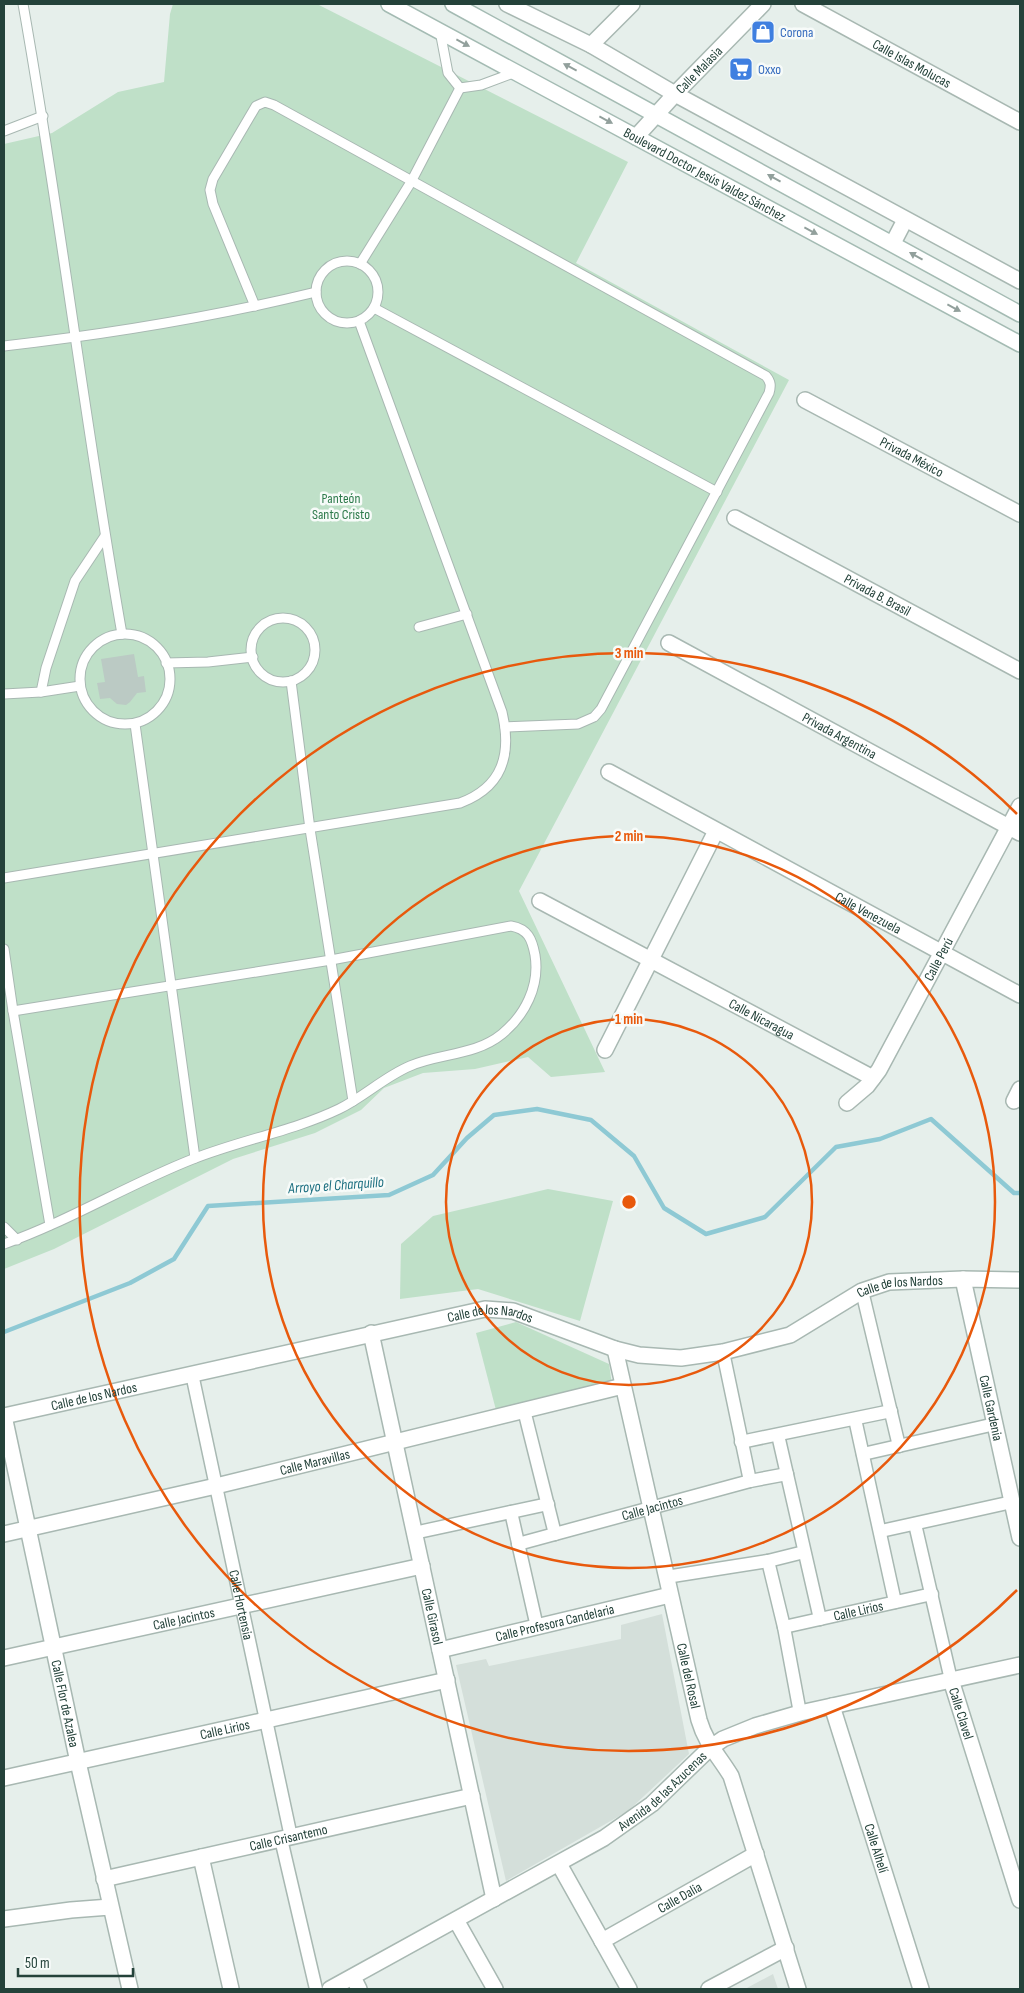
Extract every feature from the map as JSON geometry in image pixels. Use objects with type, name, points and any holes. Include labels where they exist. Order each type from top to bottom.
[{"type":"street","name":"Boulevard Doctor Jesús Valdez Sánchez","points":[[389,4],[1020,344]]},
{"type":"street","name":"Boulevard Doctor Jesús Valdez Sánchez","points":[[453,4],[1020,314]]},
{"type":"street","points":[[508,4],[590,45],[675,94],[1020,281]]},
{"type":"street","points":[[590,45],[632,4]]},
{"type":"street","name":"Calle Malasia","points":[[636,137],[763,4]]},
{"type":"street","name":"Calle Islas Molucas","points":[[802,4],[1020,122]]},
{"type":"street","points":[[892,243],[906,220]]},
{"type":"street","name":"Privada México","points":[[805,400],[1020,514]]},
{"type":"street","name":"Privada B. Brasil","points":[[735,518],[1020,671]]},
{"type":"street","name":"Privada Argentina","points":[[669,643],[1015,830]]},
{"type":"street","name":"Calle Venezuela","points":[[609,772],[1020,995]]},
{"type":"street","name":"Calle Perú","points":[[847,1103],[873,1078],[941,952],[1015,830],[1020,806]]},
{"type":"street","points":[[605,1050],[716,831]]},
{"type":"street","name":"Calle Nicaragua","points":[[540,901],[873,1078]]},
{"type":"street","points":[[963,1279],[1020,1280]]},
{"type":"street","name":"Calle de los Nardos","points":[[4,1416],[485,1309],[499,1308],[513,1311],[615,1349],[640,1355],[681,1358],[723,1352],[790,1335],[808,1326],[862,1291],[889,1282],[963,1279]]},
{"type":"street","name":"Calle Gardenia","points":[[963,1279],[1020,1538]]},
{"type":"street","points":[[862,1291],[899,1446]]},
{"type":"street","name":"Calle Girasol","points":[[371,1334],[494,1899]]},
{"type":"street","name":"Calle del Rosal","points":[[615,1349],[703,1734],[710,1748],[731,1776],[798,1989]]},
{"type":"street","points":[[723,1352],[750,1481]]},
{"type":"street","name":"Calle Hortensia","points":[[192,1374],[266,1720],[286,1838],[316,1989]]},
{"type":"street","name":"Calle Maravillas","points":[[4,1534],[216,1486],[623,1386]]},
{"type":"street","points":[[524,1410],[555,1534]]},
{"type":"street","points":[[741,1442],[891,1411]]},
{"type":"street","name":"Calle Flor de Azalea","points":[[4,1416],[78,1762],[130,1989]]},
{"type":"street","points":[[855,1419],[894,1602]]},
{"type":"street","points":[[863,1454],[995,1424]]},
{"type":"street","points":[[778,1435],[820,1619]]},
{"type":"street","name":"Calle Jacintos","points":[[518,1544],[750,1481],[787,1474]]},
{"type":"street","points":[[880,1531],[1012,1502]]},
{"type":"street","points":[[414,1533],[548,1504]]},
{"type":"street","points":[[511,1512],[537,1627]]},
{"type":"street","name":"Calle Clavel","points":[[916,1524],[951,1680],[1020,1900]]},
{"type":"street","points":[[666,1577],[768,1561],[804,1552]]},
{"type":"street","points":[[768,1561],[784,1628],[800,1713]]},
{"type":"street","name":"Calle Jacintos","points":[[4,1658],[422,1566]]},
{"type":"street","name":"Calle Lirios","points":[[784,1628],[932,1594]]},
{"type":"street","name":"Calle Profesora Candelaria","points":[[440,1650],[670,1596]]},
{"type":"street","name":"Avenida de las Azucenas","points":[[330,1989],[356,1983],[456,1920],[604,1838],[641,1813],[671,1787],[710,1748],[723,1739],[755,1726],[800,1713],[1020,1665]]},
{"type":"street","name":"Calle Lirios","points":[[4,1778],[447,1680]]},
{"type":"street","name":"Calle Alhelí","points":[[832,1706],[921,1989]]},
{"type":"street","name":"Calle Crisantemo","points":[[104,1879],[472,1796]]},
{"type":"street","name":"Calle Dalia","points":[[602,1941],[756,1854]]},
{"type":"street","points":[[201,1857],[231,1989]]},
{"type":"street","points":[[559,1864],[629,1989]]},
{"type":"street","points":[[4,1919],[110,1907]]},
{"type":"street","points":[[456,1920],[495,1989]]},
{"type":"street","points":[[709,1989],[786,1948]]},
{"type":"lane","points":[[23,4],[42,116],[105,536],[122,634]]},
{"type":"lane","points":[[440,31],[448,73],[460,88]]},
{"type":"lane","points":[[460,88],[482,85],[516,72]]},
{"type":"lane","points":[[360,264],[411,182],[460,88]]},
{"type":"lane","points":[[255,306],[213,204],[210,190],[213,179],[256,106],[265,102],[274,105],[766,376],[770,380],[769,393],[594,718],[578,724],[505,727]]},
{"type":"lane","points":[[4,131],[42,116]]},
{"type":"lane","points":[[351,261],[360,264],[371,272],[377,283],[378,296],[374,308],[368,316],[359,322],[349,324],[329,318],[322,311],[316,292],[323,272],[340,262],[351,261]]},
{"type":"lane","points":[[4,346],[76,338],[255,306],[316,292]]},
{"type":"lane","points":[[374,308],[717,492]]},
{"type":"lane","points":[[4,878],[460,803],[473,798],[493,783],[500,772],[506,743],[505,727],[467,614],[359,322]]},
{"type":"lane","points":[[42,692],[49,659],[75,581],[105,536]]},
{"type":"lane","points":[[419,626],[467,614]]},
{"type":"lane","points":[[276,619],[296,620],[310,633],[314,642],[313,662],[308,670],[291,681],[271,679],[256,666],[252,657],[254,637],[259,629],[267,622],[276,619]]},
{"type":"lane","points":[[122,634],[142,636],[161,652],[166,663],[170,672],[170,689],[162,707],[146,720],[135,724],[119,725],[100,718],[87,705],[80,686],[82,664],[91,649],[107,638],[122,634]]},
{"type":"lane","points":[[166,663],[208,662],[252,657]]},
{"type":"lane","points":[[291,681],[310,829],[353,1102]]},
{"type":"lane","points":[[4,694],[42,692],[80,686]]},
{"type":"lane","points":[[135,724],[195,1158]]},
{"type":"lane","points":[[4,1244],[17,1240],[195,1158],[326,1115],[353,1102],[409,1066],[438,1057],[472,1051],[501,1035],[522,1013],[531,996],[535,978],[536,958],[533,943],[527,932],[511,926],[332,960],[13,1011]]},
{"type":"lane","points":[[4,949],[50,1224]]},
{"type":"lane","points":[[4,1227],[17,1240]]},
{"type":"shaded area","points":[[662,1614],[689,1754],[628,1811],[506,1881],[456,1665],[486,1659],[489,1666],[621,1639],[621,1625]]},
{"type":"shaded area","points":[[773,1974],[778,1989],[745,1989]]},
{"type":"green space","name":"Panteón Santo Cristo","points":[[173,4],[317,4],[628,162],[576,263],[789,380],[519,891],[605,1072],[551,1077],[528,1057],[475,1069],[423,1073],[384,1088],[361,1110],[315,1133],[233,1159],[54,1249],[4,1269],[4,144],[52,133],[118,92],[164,82],[170,14]]},
{"type":"green space","points":[[548,1189],[613,1201],[580,1321],[478,1289],[400,1299],[401,1244],[433,1216]]},
{"type":"green space","points":[[516,1322],[609,1364],[612,1385],[497,1414],[476,1333]]},
{"type":"building","points":[[134,654],[138,677],[144,676],[146,692],[137,693],[126,705],[117,704],[110,698],[100,699],[97,683],[105,682],[101,659]]},
{"type":"waterway","name":"Arroyo el Charquillo","points":[[4,1332],[130,1283],[174,1259],[208,1206],[389,1195],[433,1175],[467,1138],[494,1115],[537,1109],[591,1120],[634,1156],[664,1208],[706,1234],[765,1217],[836,1147],[880,1139],[931,1119],[1014,1193],[1020,1193]]},
{"type":"place","name":"Corona","points":[[763,32]]},
{"type":"place","name":"Oxxo","points":[[741,69]]}]
